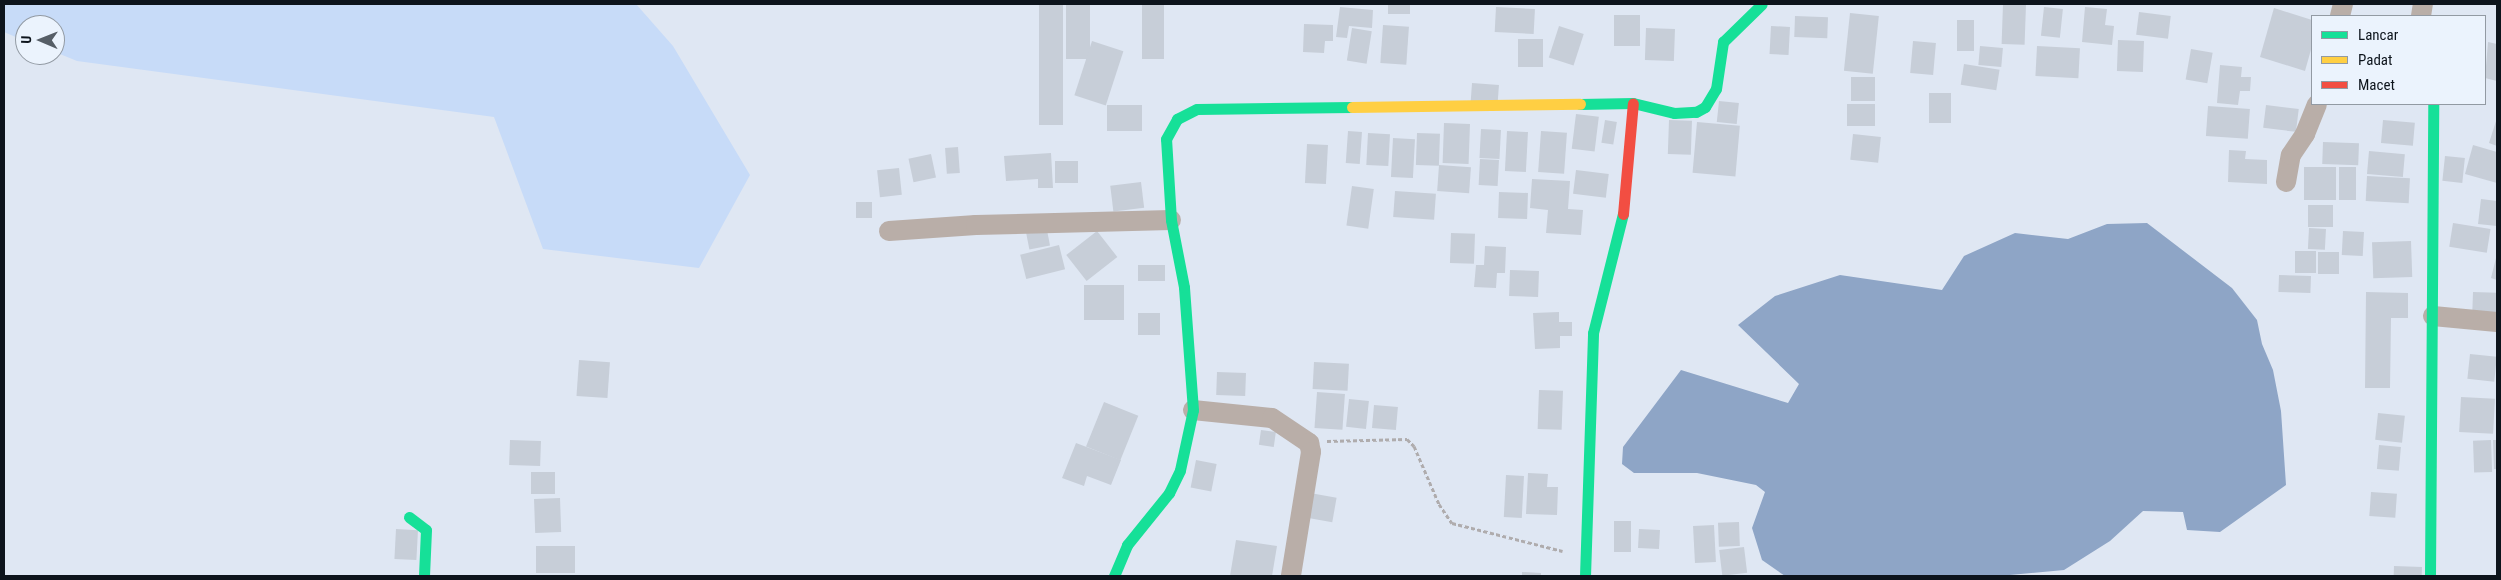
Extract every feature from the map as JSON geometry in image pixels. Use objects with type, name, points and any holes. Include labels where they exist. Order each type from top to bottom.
[{"type":"street","points":[[1114,576],[1127,546],[1168,493],[1180,470],[1193,410],[1182,268],[1171,220],[1166,139],[1177,119],[1197,109],[1633,103],[1674,113],[1696,112],[1705,107],[1716,89],[1723,42],[1762,4]]},
{"type":"street","points":[[1586,576],[1593,333],[1623,215],[1633,103]]},
{"type":"street","points":[[2286,182],[2291,155],[2305,134],[2317,105]]},
{"type":"street","points":[[2430,576],[2434,105]]},
{"type":"street","points":[[889,231],[976,225],[1171,220]]},
{"type":"street","points":[[2433,316],[2497,322]]},
{"type":"street","points":[[1193,410],[1272,418],[1309,443],[1291,576]]},
{"type":"street","points":[[409,517],[426,530],[424,576]]},
{"type":"path","points":[[1309,443],[1407,439],[1414,446],[1439,504],[1452,522],[1587,558]]},
{"type":"shaded area","points":[[4,4],[636,4],[673,46],[750,175],[699,268],[543,249],[494,117],[77,61],[65,56],[65,15],[15,15],[15,37],[4,32]]},
{"type":"shaded area","points":[[2147,223],[2232,288],[2257,320],[2262,344],[2273,370],[2281,411],[2286,485],[2220,532],[2187,530],[2183,512],[2143,511],[2110,541],[2064,570],[1999,576],[1785,576],[1762,560],[1752,528],[1765,492],[1756,485],[1697,473],[1634,473],[1622,464],[1623,447],[1681,370],[1788,403],[1799,384],[1738,325],[1775,296],[1840,275],[1942,290],[1964,256],[2015,233],[2068,239],[2107,224]]},
{"type":"building","points":[[1039,4],[1063,4],[1063,125],[1039,125]]},
{"type":"building","points":[[1066,4],[1090,4],[1090,59],[1066,59]]},
{"type":"building","points":[[1142,4],[1164,4],[1164,59],[1142,59]]},
{"type":"building","points":[[1388,4],[1410,4],[1410,14],[1388,14]]},
{"type":"building","points":[[2003,4],[2026,5],[2025,45],[2002,44]]},
{"type":"building","points":[[1340,7],[1373,10],[1372,28],[1349,26],[1347,38],[1336,37]]},
{"type":"building","points":[[1496,7],[1535,9],[1534,34],[1495,32]]},
{"type":"building","points":[[2044,7],[2063,9],[2060,38],[2041,36]]},
{"type":"building","points":[[2085,7],[2107,9],[2105,25],[2114,26],[2112,45],[2082,42]]},
{"type":"building","points":[[2274,8],[2311,20],[2311,50],[2305,71],[2260,57]]},
{"type":"building","points":[[2139,12],[2171,16],[2168,39],[2136,35]]},
{"type":"building","points":[[1850,13],[1879,16],[1873,74],[1844,71]]},
{"type":"building","points":[[1614,15],[1640,15],[1640,46],[1614,46]]},
{"type":"building","points":[[1795,16],[1828,17],[1827,38],[1794,37]]},
{"type":"building","points":[[1957,20],[1974,20],[1974,51],[1957,51]]},
{"type":"building","points":[[1304,24],[1333,25],[1333,41],[1325,41],[1324,53],[1303,52]]},
{"type":"building","points":[[1383,25],[1409,27],[1406,65],[1380,63]]},
{"type":"building","points":[[1559,26],[1584,34],[1574,65],[1549,57]]},
{"type":"building","points":[[1771,26],[1790,27],[1789,55],[1770,54]]},
{"type":"building","points":[[1352,28],[1372,31],[1367,64],[1347,61]]},
{"type":"building","points":[[1646,28],[1675,29],[1674,61],[1645,60]]},
{"type":"building","points":[[1518,39],[1543,39],[1543,67],[1518,67]]},
{"type":"building","points":[[2118,40],[2144,41],[2143,72],[2117,71]]},
{"type":"building","points":[[1092,41],[1123,51],[1106,105],[1074,95]]},
{"type":"building","points":[[1913,41],[1936,43],[1933,75],[1910,73]]},
{"type":"building","points":[[2488,42],[2497,44],[2497,81],[2486,78]]},
{"type":"building","points":[[1980,46],[2003,48],[2001,67],[1978,65]]},
{"type":"building","points":[[2037,46],[2080,48],[2078,78],[2035,76]]},
{"type":"building","points":[[2191,49],[2213,53],[2207,83],[2186,80]]},
{"type":"building","points":[[1964,64],[2000,70],[1996,90],[1961,85]]},
{"type":"building","points":[[2220,65],[2242,67],[2241,77],[2251,77],[2250,91],[2240,91],[2238,105],[2217,103]]},
{"type":"building","points":[[1851,77],[1875,77],[1875,101],[1851,101]]},
{"type":"building","points":[[1472,83],[1499,85],[1498,104],[1471,102]]},
{"type":"building","points":[[1929,93],[1951,93],[1951,123],[1929,123]]},
{"type":"building","points":[[1719,101],[1739,103],[1737,124],[1717,122]]},
{"type":"building","points":[[1847,104],[1875,104],[1875,126],[1847,126]]},
{"type":"building","points":[[1107,105],[1142,105],[1142,131],[1107,131]]},
{"type":"building","points":[[2266,105],[2299,109],[2296,132],[2263,128]]},
{"type":"building","points":[[2208,106],[2250,109],[2248,139],[2206,136]]},
{"type":"building","points":[[1576,114],[1599,117],[1595,152],[1572,149]]},
{"type":"building","points":[[2497,118],[2497,146],[2489,143]]},
{"type":"building","points":[[1605,120],[1617,122],[1613,145],[1601,143]]},
{"type":"building","points":[[1669,120],[1692,121],[1691,155],[1668,154]]},
{"type":"building","points":[[2383,120],[2415,123],[2413,146],[2381,143]]},
{"type":"building","points":[[1697,122],[1740,126],[1735,177],[1693,173]]},
{"type":"building","points":[[1444,123],[1470,124],[1469,164],[1443,163]]},
{"type":"building","points":[[1481,129],[1501,130],[1499,159],[1479,158]]},
{"type":"building","points":[[1348,131],[1362,132],[1360,164],[1346,163]]},
{"type":"building","points":[[1507,131],[1528,132],[1526,172],[1505,171]]},
{"type":"building","points":[[1541,131],[1567,133],[1564,174],[1538,172]]},
{"type":"building","points":[[1368,133],[1390,134],[1388,166],[1366,165]]},
{"type":"building","points":[[1417,133],[1440,134],[1439,166],[1416,165]]},
{"type":"building","points":[[1853,134],[1881,137],[1878,163],[1850,160]]},
{"type":"building","points":[[1393,138],[1415,139],[1413,178],[1391,177]]},
{"type":"building","points":[[2323,142],[2359,143],[2358,165],[2322,164]]},
{"type":"building","points":[[1307,144],[1328,145],[1326,184],[1305,183]]},
{"type":"building","points":[[2473,145],[2497,152],[2497,183],[2465,174]]},
{"type":"building","points":[[958,147],[960,173],[947,174],[945,148]]},
{"type":"building","points":[[2229,150],[2246,151],[2245,159],[2267,160],[2267,184],[2228,182]]},
{"type":"building","points":[[2369,151],[2405,154],[2403,177],[2367,174]]},
{"type":"building","points":[[1051,153],[1053,188],[1038,188],[1038,179],[1006,181],[1004,156]]},
{"type":"building","points":[[931,154],[936,177],[913,182],[909,159]]},
{"type":"building","points":[[2445,156],[2465,158],[2462,183],[2442,181]]},
{"type":"building","points":[[1480,159],[1499,160],[1498,186],[1479,185]]},
{"type":"building","points":[[1055,161],[1078,161],[1078,183],[1055,183]]},
{"type":"building","points":[[1439,165],[1471,167],[1469,193],[1437,191]]},
{"type":"building","points":[[2304,167],[2336,167],[2336,200],[2304,200]]},
{"type":"building","points":[[2339,167],[2356,167],[2356,200],[2339,200]]},
{"type":"building","points":[[899,168],[902,195],[880,197],[877,170]]},
{"type":"building","points":[[1576,170],[1609,174],[1606,198],[1573,194]]},
{"type":"building","points":[[2367,176],[2410,178],[2409,203],[2366,201]]},
{"type":"building","points":[[1532,179],[1570,181],[1568,209],[1583,210],[1581,235],[1546,233],[1548,210],[1530,208]]},
{"type":"building","points":[[1141,182],[1144,208],[1113,212],[1110,186]]},
{"type":"building","points":[[1352,186],[1374,189],[1368,229],[1346,226]]},
{"type":"building","points":[[1395,191],[1436,194],[1434,220],[1393,217]]},
{"type":"building","points":[[1499,192],[1528,193],[1527,219],[1498,218]]},
{"type":"building","points":[[2481,199],[2497,201],[2497,226],[2478,224]]},
{"type":"building","points":[[856,202],[872,202],[872,218],[856,218]]},
{"type":"building","points":[[2308,205],[2333,205],[2333,227],[2308,227]]},
{"type":"building","points":[[2453,223],[2491,229],[2487,253],[2449,247]]},
{"type":"building","points":[[1046,225],[1050,246],[1029,250],[1025,229]]},
{"type":"building","points":[[2309,228],[2326,229],[2325,250],[2308,249]]},
{"type":"building","points":[[1097,231],[1117,257],[1087,281],[1066,255]]},
{"type":"building","points":[[2343,231],[2364,232],[2363,256],[2342,255]]},
{"type":"building","points":[[1451,233],[1475,234],[1474,264],[1450,263]]},
{"type":"building","points":[[2411,241],[2412,277],[2373,278],[2372,242]]},
{"type":"building","points":[[1059,245],[1065,269],[1026,279],[1020,255]]},
{"type":"building","points":[[1485,246],[1506,247],[1505,273],[1497,273],[1496,288],[1474,287],[1476,265],[1484,265]]},
{"type":"building","points":[[2295,251],[2316,251],[2316,273],[2295,273]]},
{"type":"building","points":[[2318,252],[2339,252],[2339,274],[2318,274]]},
{"type":"building","points":[[2497,254],[2497,280],[2491,278]]},
{"type":"building","points":[[1138,265],[1165,265],[1165,281],[1138,281]]},
{"type":"building","points":[[1510,270],[1539,271],[1538,297],[1509,296]]},
{"type":"building","points":[[2279,275],[2311,276],[2310,293],[2278,292]]},
{"type":"building","points":[[1084,285],[1124,285],[1124,320],[1084,320]]},
{"type":"building","points":[[2366,292],[2408,293],[2408,318],[2391,318],[2390,388],[2365,388]]},
{"type":"building","points":[[2473,292],[2497,293],[2496,313],[2472,312]]},
{"type":"building","points":[[1559,312],[1559,322],[1572,322],[1572,336],[1560,336],[1560,348],[1535,349],[1533,313]]},
{"type":"building","points":[[1138,313],[1160,313],[1160,335],[1138,335]]},
{"type":"building","points":[[2470,354],[2497,357],[2494,382],[2467,379]]},
{"type":"building","points":[[579,360],[610,362],[607,398],[576,396]]},
{"type":"building","points":[[1314,362],[1349,364],[1348,391],[1313,389]]},
{"type":"building","points":[[1217,372],[1246,373],[1245,396],[1216,395]]},
{"type":"building","points":[[1539,390],[1563,391],[1562,430],[1538,429]]},
{"type":"building","points":[[1317,392],[1345,394],[1342,430],[1314,428]]},
{"type":"building","points":[[2461,397],[2495,399],[2493,434],[2459,432]]},
{"type":"building","points":[[1349,399],[1369,401],[1366,429],[1346,427]]},
{"type":"building","points":[[1104,402],[1138,416],[1120,460],[1086,447]]},
{"type":"building","points":[[1374,405],[1398,407],[1396,430],[1372,428]]},
{"type":"building","points":[[2378,413],[2405,416],[2402,443],[2375,440]]},
{"type":"building","points":[[1261,430],[1276,432],[1274,447],[1259,445]]},
{"type":"building","points":[[510,440],[541,441],[540,466],[509,465]]},
{"type":"building","points":[[2491,440],[2492,472],[2474,473],[2473,441]]},
{"type":"building","points":[[2493,440],[2497,440],[2497,469],[2494,469]]},
{"type":"building","points":[[1076,443],[1121,460],[1111,485],[1087,476],[1084,486],[1062,478]]},
{"type":"building","points":[[2379,445],[2401,447],[2399,471],[2377,469]]},
{"type":"building","points":[[1196,460],[1217,464],[1211,491],[1191,487]]},
{"type":"building","points":[[531,472],[555,472],[555,494],[531,494]]},
{"type":"building","points":[[1528,473],[1548,474],[1547,487],[1558,487],[1557,515],[1526,514]]},
{"type":"building","points":[[1506,475],[1524,476],[1522,518],[1504,517]]},
{"type":"building","points":[[2371,492],[2397,494],[2395,518],[2369,516]]},
{"type":"building","points":[[1310,493],[1337,498],[1332,522],[1306,518]]},
{"type":"building","points":[[560,498],[561,532],[535,533],[534,499]]},
{"type":"building","points":[[1614,521],[1631,521],[1631,552],[1614,552]]},
{"type":"building","points":[[1739,522],[1740,546],[1719,547],[1718,523]]},
{"type":"building","points":[[1714,525],[1716,562],[1695,563],[1693,526]]},
{"type":"building","points":[[396,529],[418,530],[416,560],[394,559]]},
{"type":"building","points":[[1639,529],[1660,530],[1659,549],[1638,548]]},
{"type":"building","points":[[1236,540],[1277,546],[1272,576],[1230,576]]},
{"type":"building","points":[[536,546],[575,546],[575,573],[536,573]]},
{"type":"building","points":[[1744,547],[1747,573],[1722,576],[1719,550]]},
{"type":"building","points":[[2394,566],[2422,567],[2422,576],[2394,576]]},
{"type":"building","points":[[1522,572],[1541,573],[1541,576],[1522,576]]},
{"type":"traffic: fast","points":[[1580,104],[1633,103],[1674,113],[1696,112],[1705,107],[1716,89],[1723,42],[1762,4]]},
{"type":"traffic: fast","points":[[2430,576],[2433,105]]},
{"type":"traffic: fast","points":[[1114,576],[1127,545],[1169,493],[1180,470],[1193,410],[1184,287],[1171,220],[1166,139],[1177,119],[1197,109],[1352,107]]},
{"type":"traffic: fast","points":[[1585,576],[1593,333],[1623,214]]},
{"type":"traffic: fast","points":[[409,517],[426,530],[424,576]]},
{"type":"traffic: slow","points":[[1352,107],[1580,104]]},
{"type":"traffic: jam","points":[[1623,214],[1633,103]]}]
